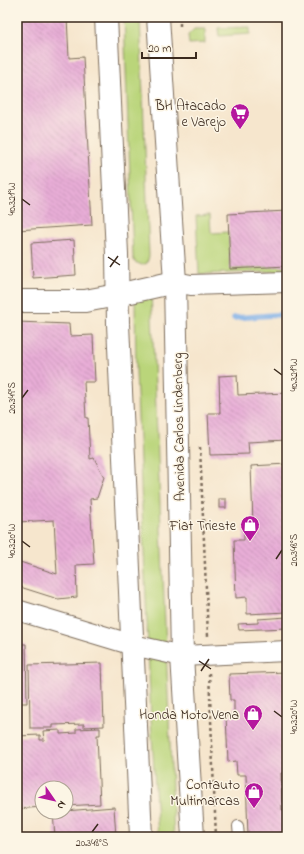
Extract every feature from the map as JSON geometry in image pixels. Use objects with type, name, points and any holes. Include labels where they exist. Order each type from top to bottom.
[{"type":"main road","points":[[106,17],[141,837]]},
{"type":"main road","name":"Avenida Carlos Lindenberg","points":[[158,17],[175,282],[182,656],[193,837]]},
{"type":"main road","points":[[17,301],[85,301],[175,282]]},
{"type":"street","points":[[175,282],[191,285],[287,282]]},
{"type":"street","points":[[17,610],[133,645],[182,656],[287,651]]},
{"type":"lane","points":[[238,826],[239,837]]},
{"type":"green space","points":[[124,17],[140,17],[149,256],[147,263],[142,265],[135,262],[133,257]]},
{"type":"green space","points":[[250,27],[250,34],[219,36],[218,28]]},
{"type":"green space","points":[[194,29],[205,29],[205,43],[189,44],[188,35]]},
{"type":"green space","points":[[210,215],[211,233],[229,232],[230,269],[287,266],[287,271],[199,274],[196,216]]},
{"type":"green space","points":[[151,291],[174,837],[158,837],[151,720],[136,371],[135,299]]},
{"type":"building","points":[[17,17],[67,17],[69,58],[83,57],[92,225],[17,230]]},
{"type":"building","points":[[287,211],[287,266],[230,269],[228,214]]},
{"type":"building","points":[[74,240],[76,275],[33,278],[31,243]]},
{"type":"building","points":[[17,322],[69,324],[70,336],[93,335],[95,382],[84,382],[86,418],[88,418],[90,459],[94,458],[104,477],[97,498],[90,499],[94,564],[76,565],[77,597],[58,599],[17,586],[17,561],[57,574],[54,520],[17,522]]},
{"type":"building","points":[[237,375],[238,395],[287,393],[287,440],[248,442],[249,454],[210,455],[208,413],[220,413],[219,376]]},
{"type":"building","points":[[287,464],[287,612],[247,614],[247,597],[236,598],[234,540],[244,540],[244,525],[253,524],[251,466]]},
{"type":"building","points":[[219,499],[226,499],[226,508],[219,508]]},
{"type":"building","points":[[287,617],[287,628],[239,630],[238,624],[258,623],[258,619]]},
{"type":"building","points":[[17,644],[26,644],[27,703],[17,703]]},
{"type":"building","points":[[102,663],[104,726],[84,727],[84,724],[53,725],[53,728],[30,728],[29,665]]},
{"type":"building","name":"Honda Moto Vena","points":[[287,672],[287,773],[281,773],[282,810],[287,809],[287,837],[248,837],[246,775],[237,775],[236,761],[228,762],[226,715],[234,715],[234,700],[230,700],[229,674]]},
{"type":"building","points":[[100,728],[100,735],[97,735],[100,804],[74,806],[74,780],[34,780],[34,808],[17,809],[17,736],[40,735],[40,740],[44,740],[43,731],[60,730],[60,734],[76,733],[76,729]]},
{"type":"building","points":[[114,807],[116,837],[55,837],[54,820],[74,820],[74,810]]},
{"type":"waterway","points":[[234,318],[287,314]]},
{"type":"place","name":"BH Atacado e Varejo","points":[[240,130]]},
{"type":"place","name":"Fiat Trieste","points":[[250,542]]},
{"type":"place","name":"Honda Moto Vena","points":[[253,731]]},
{"type":"place","name":"Contauto Multimarcas","points":[[254,809]]}]
